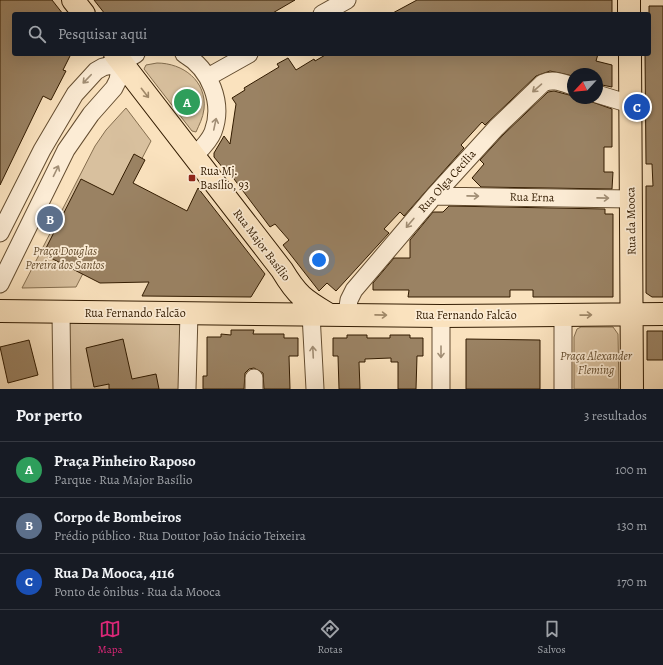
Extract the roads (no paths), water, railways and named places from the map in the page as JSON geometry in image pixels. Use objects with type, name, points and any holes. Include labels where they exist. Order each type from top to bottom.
[{"type":"main road","points":[[73,0],[82,12]]},
{"type":"main road","points":[[629,0],[629,12]]},
{"type":"main road","name":"Rua da Mooca","points":[[630,56],[632,389]]},
{"type":"main road","name":"Rua Major Basílio","points":[[124,57],[194,156],[282,270],[294,290],[301,297],[329,314]]},
{"type":"main road","points":[[269,313],[282,306],[287,298],[287,282],[282,270]]},
{"type":"main road","name":"Rua Fernando Falcão","points":[[0,311],[61,313],[269,313],[441,316],[663,314]]},
{"type":"street","points":[[326,12],[347,0]]},
{"type":"street","points":[[187,56],[200,66],[208,77],[216,105],[216,122],[210,139],[194,156]]},
{"type":"street","points":[[208,77],[245,56]]},
{"type":"street","points":[[24,235],[1,230],[58,120],[75,94],[96,71],[124,57]]},
{"type":"street","points":[[0,284],[77,132],[114,88],[118,80],[124,57]]},
{"type":"street","name":"Rua Olga Cecília","points":[[315,389],[329,314],[349,300],[354,290],[434,196],[496,128],[539,85],[548,80],[567,85]]},
{"type":"street","points":[[603,96],[630,104]]},
{"type":"street","points":[[19,196],[39,206]]},
{"type":"street","name":"Rua Erna","points":[[434,196],[631,199]]},
{"type":"street","points":[[61,313],[62,389]]},
{"type":"street","points":[[187,389],[188,313]]},
{"type":"street","points":[[563,315],[563,389]]},
{"type":"street","points":[[441,316],[441,389]]},
{"type":"place","name":"Praça Pinheiro Raposo","points":[[187,102]]},
{"type":"place","name":"Rua Da Mooca, 4116","points":[[637,107]]},
{"type":"place","name":"Rua Mj. Basílio, 93","points":[[192,178]]},
{"type":"place","name":"Corpo de Bombeiros","points":[[50,219]]},
{"type":"park label","name":"Praça Douglas Pereira dos Santos","points":[[65,258]]},
{"type":"park label","name":"Praça Alexander Fleming","points":[[596,363]]}]
